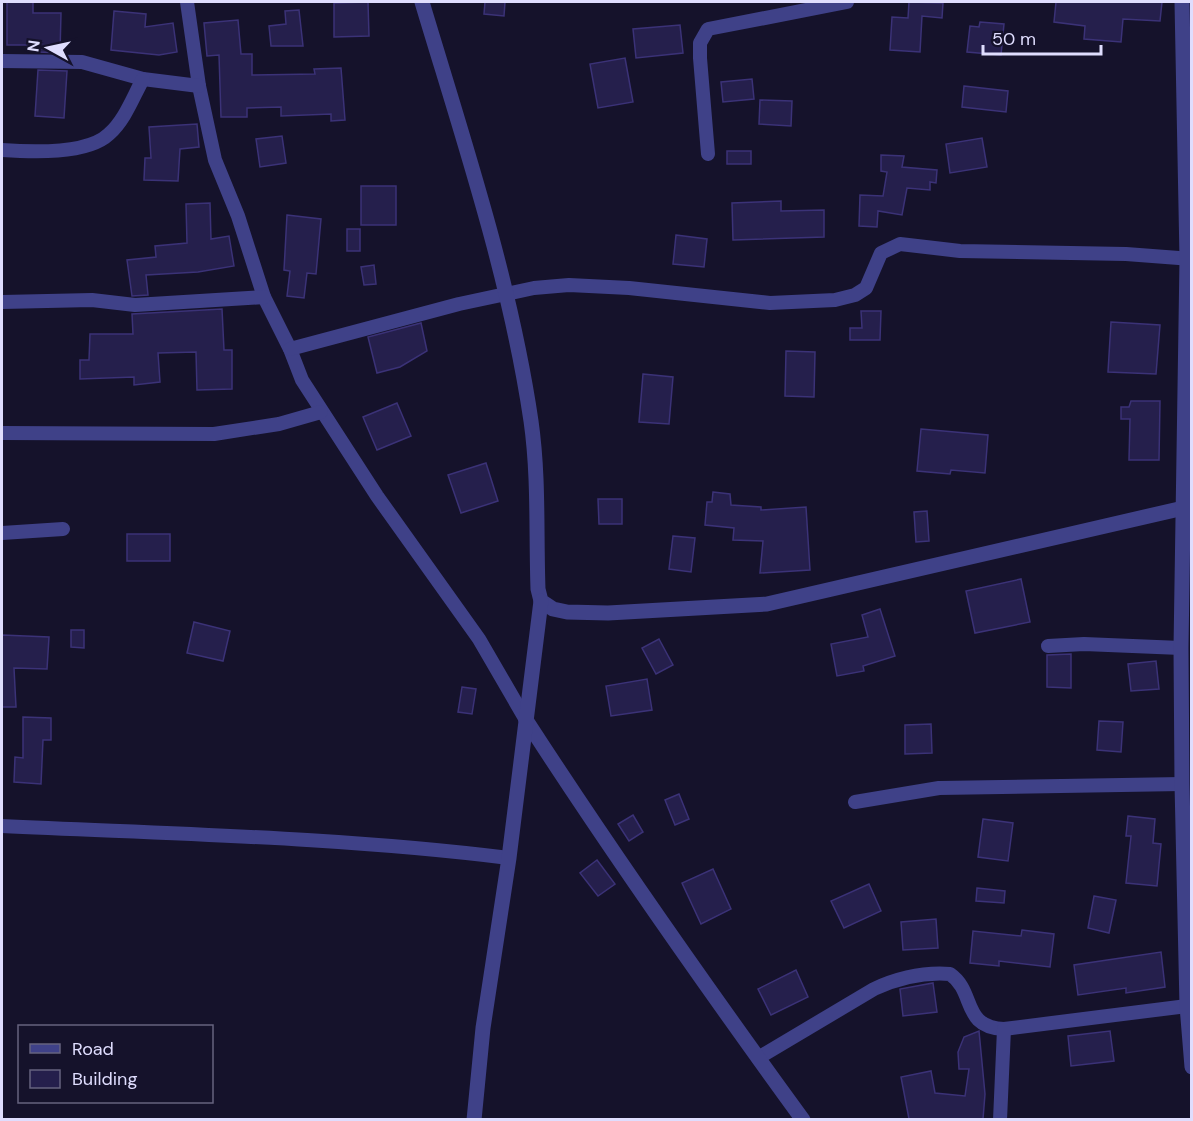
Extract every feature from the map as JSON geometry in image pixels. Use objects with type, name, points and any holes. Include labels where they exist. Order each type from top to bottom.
[{"type":"street","points":[[187,2],[199,86],[215,160],[238,216],[264,297],[290,349],[302,380],[376,496],[479,639],[526,720],[605,841],[803,1119]]},
{"type":"street","points":[[422,2],[507,293],[532,432],[538,505],[538,589],[541,601],[509,858],[483,1028],[474,1119]]},
{"type":"street","points":[[708,154],[700,58],[700,43],[708,29],[847,2]]},
{"type":"street","points":[[1182,2],[1187,44],[1189,259],[1188,507],[1181,648],[1182,784],[1188,927],[1187,1005],[1191,1068]]},
{"type":"street","points":[[2,61],[82,62],[143,79],[199,86]]},
{"type":"street","points":[[2,150],[43,153],[94,144],[110,134],[127,111],[143,79]]},
{"type":"street","points":[[290,349],[507,293],[569,285],[629,288],[770,303],[835,300],[855,295],[866,288],[882,253],[900,244],[960,251],[1126,254],[1189,259]]},
{"type":"street","points":[[2,302],[92,300],[135,305],[264,297]]},
{"type":"street","points":[[2,433],[214,434],[279,424],[321,412]]},
{"type":"street","points":[[541,601],[553,609],[567,612],[608,614],[766,603],[1188,507]]},
{"type":"street","points":[[2,533],[63,529]]},
{"type":"street","points":[[1048,646],[1084,644],[1181,648]]},
{"type":"street","points":[[855,802],[939,788],[1182,784]]},
{"type":"street","points":[[2,826],[304,840],[509,858]]},
{"type":"street","points":[[758,1058],[874,989],[890,982],[915,976],[950,974],[962,984],[976,1019],[987,1026],[1004,1029],[1187,1005]]},
{"type":"street","points":[[1000,1119],[1004,1029]]},
{"type":"building","points":[[7,2],[33,2],[33,13],[61,13],[60,53],[39,52],[40,45],[7,45]]},
{"type":"building","points":[[368,2],[369,36],[334,37],[334,3]]},
{"type":"building","points":[[485,2],[505,2],[504,16],[484,14]]},
{"type":"building","points":[[909,2],[943,3],[942,18],[922,16],[920,52],[890,50],[892,17],[908,18]]},
{"type":"building","points":[[1056,2],[1162,2],[1160,21],[1123,19],[1121,42],[1084,39],[1085,26],[1054,22]]},
{"type":"building","points":[[299,10],[303,46],[271,46],[269,26],[286,24],[285,11]]},
{"type":"building","points":[[114,11],[146,14],[145,27],[173,23],[177,52],[159,55],[111,50]]},
{"type":"building","points":[[238,20],[241,54],[252,54],[252,75],[315,74],[314,69],[341,68],[345,120],[331,121],[331,114],[281,116],[281,107],[247,108],[247,117],[221,117],[219,55],[207,56],[204,23]]},
{"type":"building","points":[[980,22],[1004,24],[1001,55],[967,52],[970,26],[979,27]]},
{"type":"building","points":[[680,25],[683,53],[636,58],[633,29]]},
{"type":"building","points":[[625,58],[633,102],[598,108],[590,64]]},
{"type":"building","points":[[38,70],[67,71],[64,118],[35,116]]},
{"type":"building","points":[[752,79],[754,99],[723,102],[721,82]]},
{"type":"building","points":[[964,86],[1008,91],[1006,112],[962,107]]},
{"type":"building","points":[[760,100],[792,101],[791,126],[759,124]]},
{"type":"building","points":[[197,124],[199,147],[180,149],[178,181],[144,180],[145,158],[151,158],[149,127]]},
{"type":"building","points":[[282,136],[286,163],[260,167],[256,139]]},
{"type":"building","points":[[982,138],[987,167],[950,173],[946,144]]},
{"type":"building","points":[[727,151],[751,151],[751,164],[727,164]]},
{"type":"building","points":[[881,155],[904,156],[902,167],[937,170],[936,183],[930,182],[930,190],[907,188],[902,215],[878,211],[877,227],[859,226],[860,195],[883,196],[887,172],[881,171]]},
{"type":"building","points":[[361,186],[396,186],[396,225],[361,225]]},
{"type":"building","points":[[781,201],[781,211],[824,210],[824,237],[733,240],[732,203]]},
{"type":"building","points":[[210,203],[211,239],[229,236],[234,266],[198,272],[146,275],[148,295],[132,296],[127,260],[156,257],[155,246],[187,243],[186,204]]},
{"type":"building","points":[[287,215],[321,219],[316,274],[307,273],[304,298],[287,296],[290,271],[284,270]]},
{"type":"building","points":[[347,229],[360,229],[360,251],[347,251]]},
{"type":"building","points":[[676,235],[707,239],[704,267],[673,264]]},
{"type":"building","points":[[374,265],[376,284],[364,285],[361,267]]},
{"type":"building","points":[[222,309],[224,350],[232,350],[232,389],[197,390],[196,352],[158,353],[160,382],[134,385],[134,377],[80,379],[80,360],[89,360],[90,334],[133,334],[132,314]]},
{"type":"building","points":[[861,311],[881,311],[880,340],[850,340],[850,328],[862,328]]},
{"type":"building","points":[[1111,322],[1160,325],[1156,374],[1108,372]]},
{"type":"building","points":[[421,323],[427,351],[400,367],[377,373],[368,337]]},
{"type":"building","points":[[786,351],[815,352],[814,397],[785,396]]},
{"type":"building","points":[[643,374],[673,377],[669,424],[639,422]]},
{"type":"building","points":[[1131,401],[1160,401],[1159,460],[1129,460],[1130,419],[1121,419],[1121,407],[1129,407]]},
{"type":"building","points":[[397,403],[411,436],[377,450],[363,417]]},
{"type":"building","points":[[921,429],[988,435],[985,473],[951,470],[950,474],[917,471]]},
{"type":"building","points":[[486,463],[498,501],[461,513],[448,475]]},
{"type":"building","points":[[713,492],[730,494],[731,505],[761,507],[761,510],[806,507],[810,570],[760,573],[763,541],[733,540],[734,528],[705,525],[707,502],[712,502]]},
{"type":"building","points":[[598,499],[622,499],[622,524],[599,524]]},
{"type":"building","points":[[927,511],[929,541],[916,542],[914,512]]},
{"type":"building","points":[[127,534],[170,534],[170,561],[127,561]]},
{"type":"building","points":[[673,536],[695,538],[691,572],[669,569]]},
{"type":"building","points":[[1021,579],[1030,622],[975,633],[966,591]]},
{"type":"building","points":[[880,609],[895,656],[863,666],[864,671],[837,676],[831,644],[868,637],[862,615]]},
{"type":"building","points":[[194,622],[230,631],[223,661],[187,653]]},
{"type":"building","points":[[71,630],[84,630],[84,648],[71,647]]},
{"type":"building","points":[[2,635],[49,637],[47,669],[14,668],[16,707],[2,707]]},
{"type":"building","points":[[659,639],[673,665],[656,674],[642,648]]},
{"type":"building","points":[[1071,654],[1071,688],[1047,687],[1047,655]]},
{"type":"building","points":[[1156,661],[1159,689],[1131,691],[1128,664]]},
{"type":"building","points":[[647,679],[652,710],[611,716],[606,686]]},
{"type":"building","points":[[462,687],[476,689],[472,714],[458,712]]},
{"type":"building","points":[[23,717],[51,718],[51,740],[43,740],[41,784],[14,782],[15,757],[23,758]]},
{"type":"building","points":[[1099,721],[1123,722],[1121,752],[1097,750]]},
{"type":"building","points":[[931,724],[932,753],[905,754],[905,725]]},
{"type":"building","points":[[679,794],[689,819],[675,825],[665,800]]},
{"type":"building","points":[[633,815],[643,832],[629,841],[618,824]]},
{"type":"building","points":[[1128,816],[1155,819],[1153,843],[1161,844],[1157,886],[1126,883],[1131,836],[1126,836]]},
{"type":"building","points":[[983,819],[1013,823],[1008,861],[978,857]]},
{"type":"building","points":[[597,860],[615,884],[598,896],[580,873]]},
{"type":"building","points":[[713,869],[731,909],[701,924],[682,883]]},
{"type":"building","points":[[869,884],[881,911],[844,928],[831,901]]},
{"type":"building","points":[[977,888],[1005,891],[1004,903],[976,901]]},
{"type":"building","points":[[1094,896],[1116,900],[1109,933],[1088,928]]},
{"type":"building","points":[[936,919],[938,948],[903,950],[901,922]]},
{"type":"building","points":[[1022,930],[1054,934],[1050,967],[999,961],[999,966],[970,963],[973,931],[1021,936]]},
{"type":"building","points":[[1161,952],[1165,987],[1126,993],[1126,988],[1078,995],[1074,965]]},
{"type":"building","points":[[796,970],[808,997],[771,1015],[758,989]]},
{"type":"building","points":[[933,983],[937,1012],[903,1016],[900,989]]},
{"type":"building","points":[[979,1031],[985,1094],[983,1119],[909,1119],[901,1077],[931,1071],[935,1093],[965,1096],[969,1069],[959,1069],[958,1052],[964,1037]]},
{"type":"building","points":[[1110,1031],[1114,1061],[1071,1066],[1068,1036]]}]
